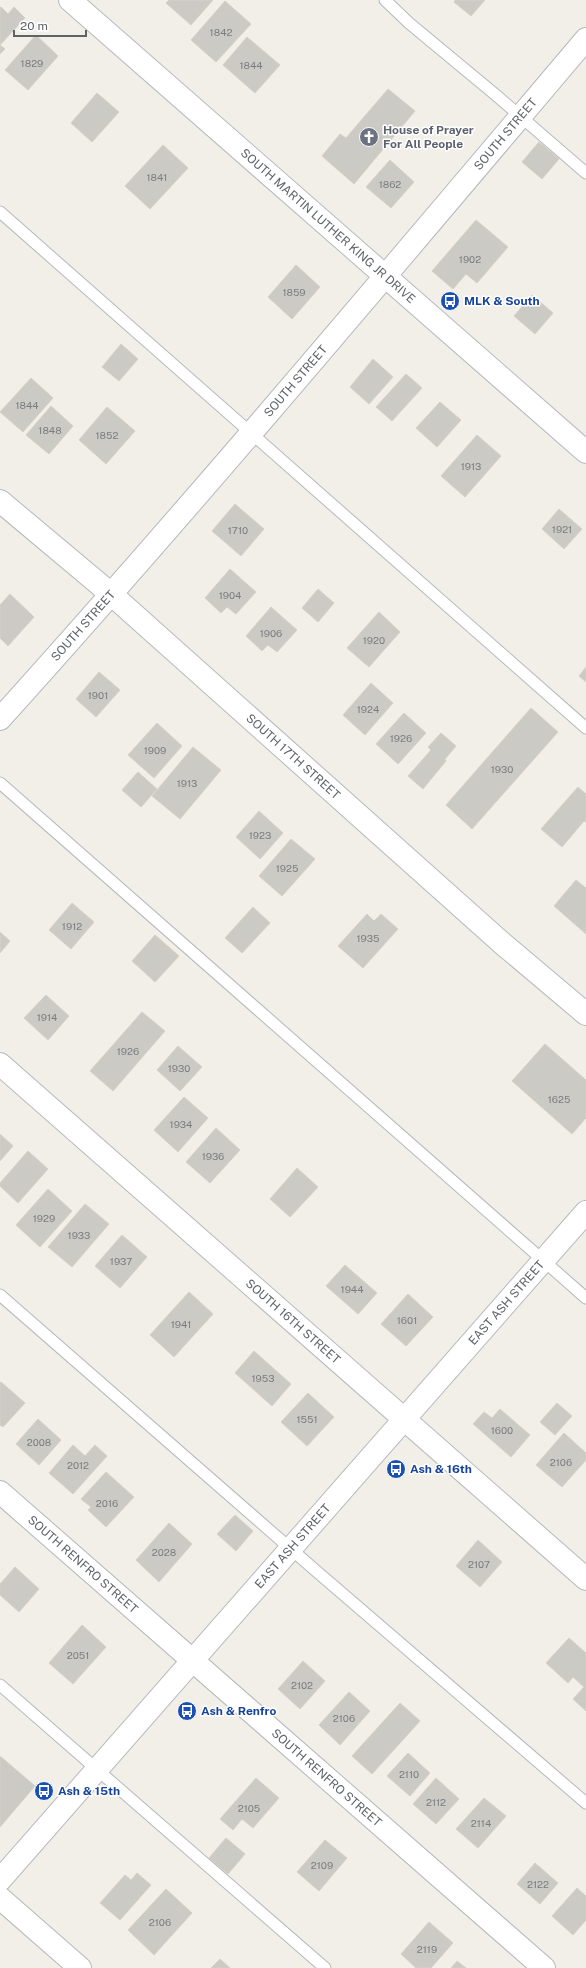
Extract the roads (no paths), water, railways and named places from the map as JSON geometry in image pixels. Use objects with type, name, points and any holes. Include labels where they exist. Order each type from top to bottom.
[{"type":"street","name":"SOUTH MARTIN LUTHER KING JR DRIVE","points":[[70,0],[586,452]]},
{"type":"street","name":"SOUTH STREET","points":[[0,720],[252,433],[586,39]]},
{"type":"street","name":"SOUTH 17TH STREET","points":[[0,501],[111,594],[492,933],[586,1014]]},
{"type":"street","name":"SOUTH 16TH STREET","points":[[0,1064],[405,1418],[586,1579]]},
{"type":"street","name":"EAST ASH STREET","points":[[0,1880],[586,1212]]},
{"type":"street","name":"SOUTH RENFRO STREET","points":[[0,1492],[544,1968]]},
{"type":"street","points":[[0,1898],[80,1968]]},
{"type":"lane","points":[[385,0],[409,23],[521,116],[586,173]]},
{"type":"lane","points":[[0,212],[586,728]]},
{"type":"lane","points":[[0,783],[586,1298]]},
{"type":"lane","points":[[0,1295],[586,1803]]},
{"type":"lane","points":[[0,1685],[325,1968]]},
{"type":"place","name":"House of Prayer For All People","points":[[369,137]]},
{"type":"place","name":"MLK & South","points":[[450,301]]},
{"type":"place","name":"Ash & 16th","points":[[396,1469]]},
{"type":"place","name":"Ash & Renfro","points":[[187,1711]]},
{"type":"place","name":"Ash & 15th","points":[[44,1791]]}]
